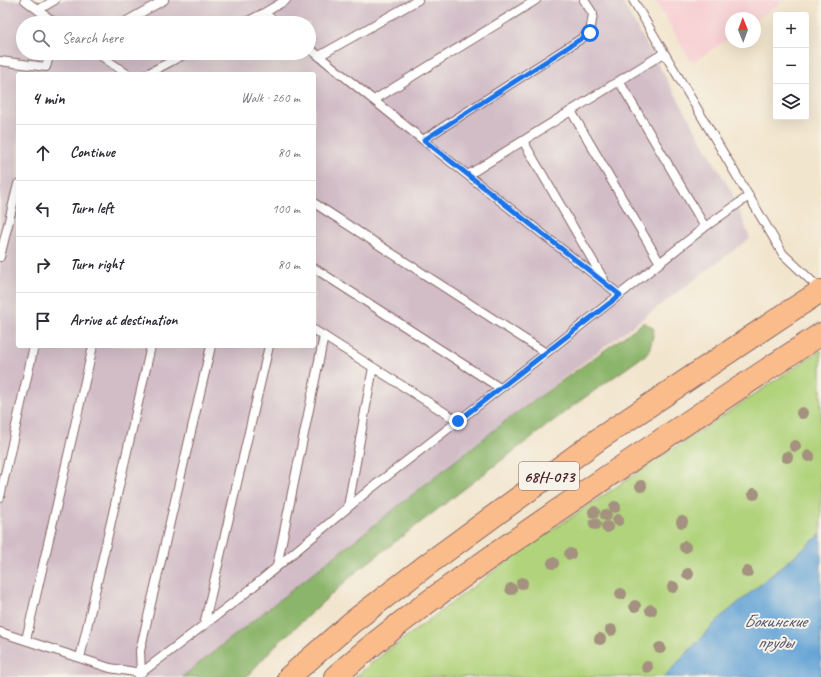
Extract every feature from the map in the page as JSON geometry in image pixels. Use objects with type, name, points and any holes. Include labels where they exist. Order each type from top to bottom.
[{"type":"main road","name":"68Н-073","points":[[289,677],[351,624],[422,569],[599,439],[821,291]]},
{"type":"main road","name":"68Н-073","points":[[335,677],[360,655],[440,593],[604,478],[821,334]]},
{"type":"lane","points":[[25,0],[46,16]]},
{"type":"lane","points":[[38,10],[55,0]]},
{"type":"lane","points":[[135,16],[164,0]]},
{"type":"lane","points":[[258,16],[286,0]]},
{"type":"lane","points":[[319,56],[418,0]]},
{"type":"lane","points":[[374,100],[536,0]]},
{"type":"lane","points":[[424,140],[590,33],[593,14],[584,0]]},
{"type":"lane","points":[[633,0],[783,254],[821,291]]},
{"type":"lane","points":[[264,13],[268,16]]},
{"type":"lane","points":[[468,175],[664,53]]},
{"type":"lane","points":[[316,54],[620,295]]},
{"type":"lane","points":[[0,61],[46,71],[48,60]]},
{"type":"lane","points":[[107,60],[124,72]]},
{"type":"lane","points":[[151,72],[174,60]]},
{"type":"lane","points":[[619,81],[706,227]]},
{"type":"lane","points":[[571,111],[660,263]]},
{"type":"lane","points":[[523,141],[607,285]]},
{"type":"lane","points":[[0,257],[16,192]]},
{"type":"lane","points":[[139,675],[242,596],[369,490],[706,227],[749,196]]},
{"type":"lane","points":[[316,204],[546,353]]},
{"type":"lane","points":[[316,269],[500,388]]},
{"type":"lane","points":[[316,331],[458,421]]},
{"type":"lane","points":[[277,566],[324,336]]},
{"type":"lane","points":[[0,497],[34,348]]},
{"type":"lane","points":[[26,640],[93,348]]},
{"type":"lane","points":[[80,658],[151,348]]},
{"type":"lane","points":[[139,675],[140,651],[211,348]]},
{"type":"lane","points":[[204,625],[269,348]]},
{"type":"lane","points":[[348,507],[373,367]]},
{"type":"lane","points":[[0,632],[110,668],[139,675]]},
{"type":"shaded area","points":[[0,0],[621,0],[732,193],[750,238],[507,420],[182,677],[0,677]]},
{"type":"shaded area","points":[[655,0],[785,0],[761,16],[761,12],[725,12],[725,41],[692,63]]},
{"type":"green space","points":[[644,322],[654,329],[648,353],[574,405],[357,571],[276,645],[246,677],[182,677],[507,420]]},
{"type":"green space","points":[[821,350],[821,534],[720,618],[664,677],[355,677],[374,661],[528,546]]},
{"type":"water","name":"Бокинские пруды","points":[[821,534],[821,677],[664,677],[720,618]]},
{"type":"route","points":[[458,421],[620,295],[424,140],[590,33]]}]
